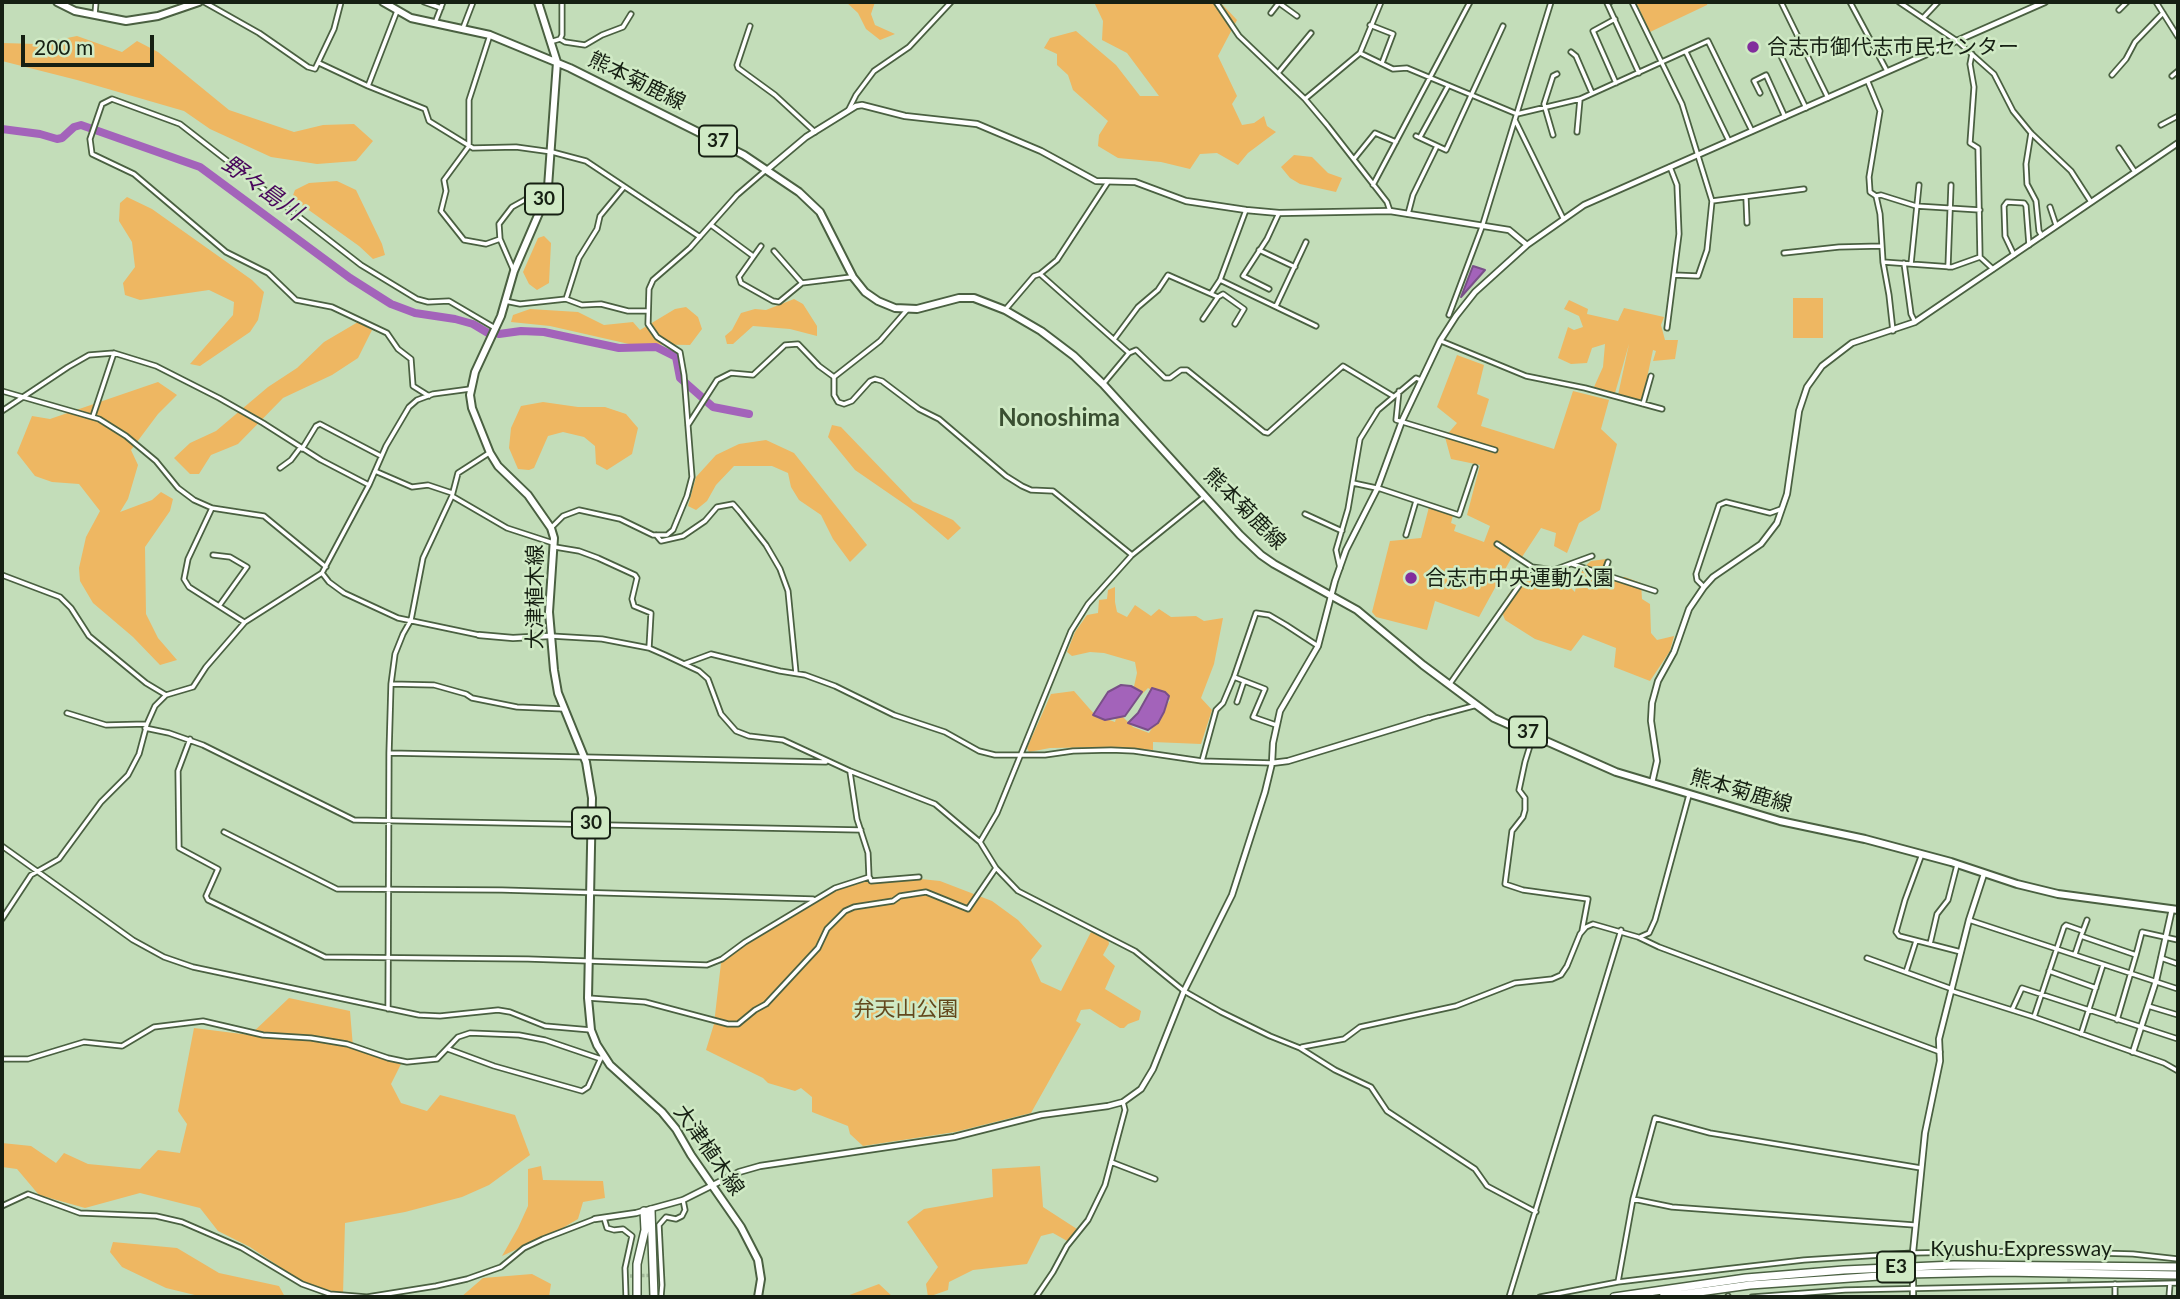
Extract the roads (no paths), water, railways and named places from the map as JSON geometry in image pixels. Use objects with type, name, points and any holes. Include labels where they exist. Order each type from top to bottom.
[{"type":"highway","points":[[637,1297],[637,1264],[648,1210]]},
{"type":"highway","points":[[648,1210],[654,1297]]},
{"type":"highway","name":"Kyushu Expressway","points":[[1615,1297],[1746,1278],[1844,1270],[1954,1265],[2178,1267]]},
{"type":"highway","name":"Kyushu Expressway","points":[[1663,1297],[1750,1286],[1908,1274],[2015,1272],[2178,1275]]},
{"type":"main road","points":[[57,2],[75,11],[135,21],[199,2]]},
{"type":"main road","name":"熊本菊鹿線","points":[[383,2],[411,18],[490,36],[557,62],[690,127],[768,169],[820,212],[853,277],[865,292],[878,301],[908,309],[925,308],[959,298],[974,298],[1005,310],[1057,342],[1103,384],[1261,555],[1274,565],[1333,595],[1371,620],[1399,646],[1494,718],[1616,772],[1780,821],[1865,839],[2058,894],[2175,910]]},
{"type":"main road","name":"30","points":[[470,389],[548,187],[557,62],[538,2]]},
{"type":"main road","name":"大津植木線","points":[[470,389],[472,408],[490,453],[498,466],[528,495],[551,528],[553,545],[549,636],[558,693],[584,757],[592,798],[588,962],[591,1030],[602,1057],[662,1112],[752,1246],[761,1279],[758,1297]]},
{"type":"street","points":[[95,15],[96,2]]},
{"type":"street","points":[[204,2],[260,33],[308,67],[315,69],[334,29],[341,2]]},
{"type":"street","points":[[424,2],[440,8]]},
{"type":"street","points":[[435,23],[443,2]]},
{"type":"street","points":[[463,28],[473,2]]},
{"type":"street","points":[[560,39],[562,2]]},
{"type":"street","points":[[848,111],[873,71],[909,47],[951,2]]},
{"type":"street","points":[[1216,2],[1239,36],[1305,99],[1387,201],[1390,211]]},
{"type":"street","points":[[1271,13],[1279,2],[1297,16]]},
{"type":"street","points":[[1305,99],[1360,53],[1381,2]]},
{"type":"street","points":[[1374,185],[1470,2]]},
{"type":"street","points":[[1449,315],[1482,227],[1551,2]]},
{"type":"street","points":[[1609,2],[1607,3],[1639,73]]},
{"type":"street","points":[[1632,2],[1682,104],[1712,201],[1707,250],[1698,276],[1674,275]]},
{"type":"street","points":[[1781,2],[1828,98]]},
{"type":"street","points":[[1850,2],[1888,73]]},
{"type":"street","points":[[1900,2],[1958,41],[1994,74],[2013,111],[2031,133],[2071,171],[2091,202]]},
{"type":"street","points":[[1923,18],[1938,2]]},
{"type":"street","points":[[2,1206],[28,1194],[80,1213],[156,1216],[182,1222],[243,1248],[302,1284],[330,1294],[367,1297],[467,1279],[501,1267],[524,1248],[543,1239],[595,1220],[683,1200],[739,1172],[760,1166],[954,1137],[1041,1115],[1123,1102],[1148,1079],[1184,991],[1232,895],[1262,802],[1272,763],[1276,725],[1289,694],[1318,646],[1340,568],[1377,489],[1402,421],[1440,341],[1475,292],[1527,245],[1584,205],[1868,82],[2032,5],[2045,2]]},
{"type":"street","points":[[2119,10],[2127,2]]},
{"type":"street","points":[[2165,2],[2158,4],[2176,28],[2178,37]]},
{"type":"street","points":[[368,86],[397,11]]},
{"type":"street","points":[[2112,75],[2126,59],[2135,42],[2163,13]]},
{"type":"street","points":[[550,42],[560,39],[584,45],[623,27],[631,14]]},
{"type":"street","points":[[1615,19],[1593,31],[1616,83]]},
{"type":"street","points":[[1370,25],[1394,34],[1382,63]]},
{"type":"street","points":[[750,26],[738,68],[775,95],[815,132]]},
{"type":"street","points":[[1448,86],[1418,137],[1446,150],[1503,26]]},
{"type":"street","points":[[1278,73],[1311,33]]},
{"type":"street","points":[[490,36],[469,100],[469,146],[444,180],[446,191],[441,211],[464,240],[486,244],[500,239]]},
{"type":"street","points":[[1360,53],[1393,69],[1407,68],[1517,114],[1580,99],[1708,41],[1752,131]]},
{"type":"street","points":[[1571,52],[1576,56],[1592,93]]},
{"type":"street","points":[[1686,52],[1728,141]]},
{"type":"street","points":[[1972,53],[1970,143],[1978,148],[1980,257],[1993,269]]},
{"type":"street","points":[[1781,56],[1806,108]]},
{"type":"street","points":[[319,63],[425,109],[429,121],[473,148],[516,147],[552,152],[586,161],[700,237]]},
{"type":"street","points":[[2172,76],[2178,71]]},
{"type":"street","points":[[1553,135],[1545,107],[1553,76],[1557,74]]},
{"type":"street","points":[[1759,93],[1754,81],[1766,75],[1785,117]]},
{"type":"street","points":[[1868,82],[1880,111],[1869,177],[1870,192],[1916,206],[1980,210]]},
{"type":"street","points":[[429,396],[413,386],[411,359],[398,349],[387,333],[331,307],[296,300],[268,273],[226,252],[134,174],[92,154],[90,139],[102,104],[112,99],[180,124],[361,265],[417,299],[428,302],[449,301],[495,328]]},
{"type":"street","points":[[1577,132],[1580,99]]},
{"type":"street","points":[[551,528],[563,516],[579,510],[620,519],[656,535],[667,535],[673,530],[692,477],[685,385],[680,352],[650,331],[647,311],[649,289],[653,280],[700,237],[737,195],[815,132],[856,106],[862,105],[905,116],[969,122],[1041,151],[1096,181],[1135,182],[1186,201],[1246,211],[1390,211],[1509,230],[1527,245]]},
{"type":"street","points":[[2161,125],[2178,116]]},
{"type":"street","points":[[1515,120],[1563,218]]},
{"type":"street","points":[[1354,159],[1375,133],[1396,142]]},
{"type":"street","points":[[2031,133],[2026,184],[2036,201],[2039,231],[2042,236]]},
{"type":"street","points":[[1652,783],[1657,761],[1651,721],[1655,692],[1678,642],[1689,609],[1704,587],[1713,577],[1761,544],[1771,532],[1783,508],[1799,411],[1807,387],[1822,366],[1852,343],[1915,322],[2178,143]]},
{"type":"street","points":[[1408,214],[1413,195],[1437,146]]},
{"type":"street","points":[[2119,148],[2135,172]]},
{"type":"street","points":[[1667,328],[1679,234],[1677,185],[1670,167]]},
{"type":"street","points":[[1005,310],[1034,276],[1040,274],[1062,252],[1108,182]]},
{"type":"street","points":[[1911,264],[1919,185]]},
{"type":"street","points":[[1948,267],[1951,185]]},
{"type":"street","points":[[514,271],[498,230],[502,217],[512,207],[548,187]]},
{"type":"street","points":[[566,299],[579,258],[597,229],[600,216],[624,187]]},
{"type":"street","points":[[1712,201],[1804,189]]},
{"type":"street","points":[[1876,196],[1880,215],[1882,262],[1893,331]]},
{"type":"street","points":[[1746,198],[1747,223]]},
{"type":"street","points":[[2014,255],[2005,236],[2004,206],[2007,202],[2024,203],[2026,206],[2029,245]]},
{"type":"street","points":[[2050,207],[2056,226]]},
{"type":"street","points":[[1212,293],[1220,280],[1246,211]]},
{"type":"street","points":[[1269,289],[1243,275],[1279,212]]},
{"type":"street","points":[[711,225],[754,256]]},
{"type":"street","points":[[1276,306],[1306,242]]},
{"type":"street","points":[[761,246],[739,277],[740,281],[772,300],[781,301],[802,284],[853,277]]},
{"type":"street","points":[[1783,253],[1882,246]]},
{"type":"street","points":[[1259,250],[1296,268]]},
{"type":"street","points":[[774,251],[802,284]]},
{"type":"street","points":[[1882,262],[1948,267],[1980,257]]},
{"type":"street","points":[[1904,263],[1911,314],[1915,322]]},
{"type":"street","points":[[1040,274],[1129,353]]},
{"type":"street","points":[[1115,338],[1138,307],[1158,290],[1168,275],[1218,297]]},
{"type":"street","points":[[1220,280],[1315,326]]},
{"type":"street","points":[[1203,320],[1218,297],[1223,294],[1244,309],[1235,324]]},
{"type":"street","points":[[505,301],[520,304],[566,299],[582,304],[647,311]]},
{"type":"street","points":[[834,377],[880,341],[908,309]]},
{"type":"street","points":[[1440,341],[1526,376],[1585,388],[1662,409]]},
{"type":"street","points":[[688,425],[717,380],[731,373],[753,375],[778,350],[792,343],[798,344],[834,377]]},
{"type":"street","points":[[1103,384],[1129,353],[1136,350],[1165,377],[1170,378],[1181,369],[1187,369],[1268,433],[1343,366],[1393,396]]},
{"type":"street","points":[[93,416],[114,353]]},
{"type":"street","points":[[2,411],[89,355],[114,353],[156,366],[252,417],[301,448],[369,485]]},
{"type":"street","points":[[1643,404],[1651,376]]},
{"type":"street","points":[[834,377],[834,395],[838,402],[844,404],[852,401],[870,381],[875,379],[882,382],[919,409],[940,419],[1006,476],[1031,490],[1053,491],[1132,555]]},
{"type":"street","points":[[1340,568],[1336,550],[1353,483],[1360,439],[1378,410],[1416,378],[1421,380]]},
{"type":"street","points":[[2,919],[36,871],[59,859],[101,802],[128,775],[139,754],[146,726],[155,706],[166,695],[193,687],[206,667],[244,622],[326,568],[409,407],[417,400],[429,396],[470,389]]},
{"type":"street","points":[[2,391],[93,416],[126,436],[156,461],[178,488],[194,500],[212,508],[264,516],[326,568]]},
{"type":"street","points":[[1399,391],[1395,417],[1495,450]]},
{"type":"street","points":[[280,468],[291,460],[320,424],[382,456]]},
{"type":"street","points":[[388,1009],[389,753],[391,684],[396,654],[402,634],[411,620],[423,558],[452,495],[458,473],[490,453]]},
{"type":"street","points":[[1353,483],[1460,515],[1475,467]]},
{"type":"street","points":[[375,471],[412,487],[428,485],[452,495],[507,528],[598,558],[635,575],[637,578],[632,599],[634,606],[651,613],[649,648]]},
{"type":"street","points":[[980,842],[997,813],[1071,631],[1088,604],[1132,555],[1205,496]]},
{"type":"street","points":[[1406,535],[1416,501]]},
{"type":"street","points":[[1704,587],[1697,580],[1696,574],[1718,505],[1726,502],[1770,513],[1783,508]]},
{"type":"street","points":[[656,535],[661,541],[683,536],[705,521],[714,508],[733,504],[766,545],[780,569],[788,591],[796,673]]},
{"type":"street","points":[[212,508],[183,574],[189,587],[244,622]]},
{"type":"street","points":[[1305,514],[1342,531]]},
{"type":"street","points":[[1497,544],[1532,567],[1548,571],[1592,556]]},
{"type":"street","points":[[213,555],[230,557],[247,567],[219,606]]},
{"type":"street","points":[[1604,573],[1608,562]]},
{"type":"street","points":[[1570,564],[1654,591]]},
{"type":"street","points":[[1449,685],[1532,567]]},
{"type":"street","points":[[322,573],[329,582],[358,601],[398,618],[479,635],[602,639],[649,648],[699,671],[708,679],[721,714],[736,730],[749,736],[783,740],[828,762],[935,804],[980,842],[996,867],[1018,891],[1135,951],[1184,991],[1253,1028],[1300,1048],[1335,1070],[1371,1087],[1387,1111],[1475,1169],[1487,1186],[1536,1212]]},
{"type":"street","points":[[2,575],[60,597],[71,608],[89,636],[146,683],[166,695]]},
{"type":"street","points":[[1202,761],[1216,710],[1223,703],[1234,677],[1256,613],[1269,615],[1318,646]]},
{"type":"street","points":[[683,664],[711,654],[796,673],[835,685],[894,715],[945,733],[979,751],[995,755],[1134,751],[1202,761],[1272,763],[1288,761],[1476,705]]},
{"type":"street","points":[[1234,677],[1265,689],[1253,717],[1276,725]]},
{"type":"street","points":[[1237,702],[1244,681]]},
{"type":"street","points":[[391,684],[434,685],[472,698],[517,707],[564,709]]},
{"type":"street","points":[[67,713],[106,725],[146,726],[190,739],[354,820],[591,827],[860,830]]},
{"type":"street","points":[[1300,1048],[1345,1039],[1360,1027],[1455,1006],[1515,983],[1552,979],[1561,975],[1582,932],[1588,899],[1523,890],[1505,884],[1511,836],[1525,810],[1525,798],[1519,790],[1534,734]]},
{"type":"street","points":[[190,739],[178,771],[179,848],[219,869],[206,896],[208,900],[320,956],[707,965],[722,959],[745,942],[835,888],[870,877]]},
{"type":"street","points":[[389,753],[828,762]]},
{"type":"street","points":[[850,771],[860,830],[868,853],[871,881],[919,877]]},
{"type":"street","points":[[1638,937],[1649,933],[1655,920],[1689,794]]},
{"type":"street","points":[[224,832],[337,889],[815,900]]},
{"type":"street","points":[[2,846],[133,940],[164,957],[193,967],[429,1016],[498,1010],[545,1026],[591,1030]]},
{"type":"street","points":[[1922,854],[1896,932],[1899,936],[1961,953]]},
{"type":"street","points":[[1930,944],[1937,914],[1947,903],[1957,864]]},
{"type":"street","points":[[588,998],[645,1002],[728,1024],[738,1024],[766,1004],[818,948],[827,929],[845,911],[926,892],[968,909],[996,867]]},
{"type":"street","points":[[1912,1262],[1925,1133],[1939,1073],[1939,1039],[1969,920],[1984,874]]},
{"type":"street","points":[[2133,1052],[2175,910]]},
{"type":"street","points":[[1969,920],[2178,989]]},
{"type":"street","points":[[2075,955],[2087,920]]},
{"type":"street","points":[[1582,932],[1593,924],[1621,930],[1658,947],[1940,1052]]},
{"type":"street","points":[[2034,1017],[2065,925],[2083,931]]},
{"type":"street","points":[[1509,1297],[1621,930]]},
{"type":"street","points":[[2117,1020],[2143,932],[2178,940]]},
{"type":"street","points":[[2081,936],[2136,955]]},
{"type":"street","points":[[1906,972],[1917,940]]},
{"type":"street","points":[[1867,958],[2164,1063],[2178,1071]]},
{"type":"street","points":[[2161,958],[2178,964]]},
{"type":"street","points":[[2081,1034],[2104,965]]},
{"type":"street","points":[[2049,971],[2096,988]]},
{"type":"street","points":[[2012,1010],[2020,988],[2178,1040]]},
{"type":"street","points":[[2148,1006],[2178,1015]]},
{"type":"street","points":[[2,1059],[28,1059],[84,1042],[122,1046],[154,1027],[194,1021],[263,1035],[311,1038],[347,1044],[407,1062],[437,1059],[461,1034],[489,1033],[519,1035],[554,1042],[602,1057],[588,1087],[582,1091],[494,1066],[448,1049]]},
{"type":"street","points":[[1036,1297],[1088,1220],[1105,1185],[1125,1110],[1123,1102]]},
{"type":"street","points":[[1618,1282],[1633,1199],[1654,1118],[1710,1133],[1921,1168]]},
{"type":"street","points":[[1111,1163],[1155,1179]]},
{"type":"street","points":[[1633,1199],[1672,1207],[1914,1225]]},
{"type":"street","points":[[661,1297],[659,1225],[666,1217],[676,1219],[682,1216],[685,1210],[683,1200]]},
{"type":"street","points":[[604,1218],[607,1228],[624,1229],[632,1236],[625,1268],[628,1277],[626,1297]]},
{"type":"street","points":[[1540,1297],[1618,1282],[1804,1260],[1912,1253],[2027,1251],[2068,1255],[2133,1254],[2178,1259]]},
{"type":"street","points":[[1913,1280],[1913,1297]]},
{"type":"street","points":[[1752,1297],[1794,1292],[2068,1283],[2178,1283]]},
{"type":"street","points":[[2115,1284],[2115,1297]]},
{"type":"street","points":[[2169,1297],[2170,1284]]},
{"type":"waterway","name":"野々島川","points":[[2,129],[57,139],[81,125],[200,167],[350,278],[391,304],[415,313],[473,324],[488,333]]},
{"type":"waterway","name":"野々島川","points":[[499,334],[544,332],[619,348],[656,347],[676,357],[680,378],[713,407],[749,414]]},
{"type":"tunnel","points":[[2069,1273],[2069,1282]]},
{"type":"tunnel","points":[[630,1276],[659,1275]]},
{"type":"place","name":"合志市御代志市民センター","points":[[1753,47]]},
{"type":"place","name":"合志市中央運動公園","points":[[1411,578]]},
{"type":"district","name":"Nonoshima","points":[[1059,418]]},
{"type":"park label","name":"弁天山公園","points":[[906,1009]]}]
